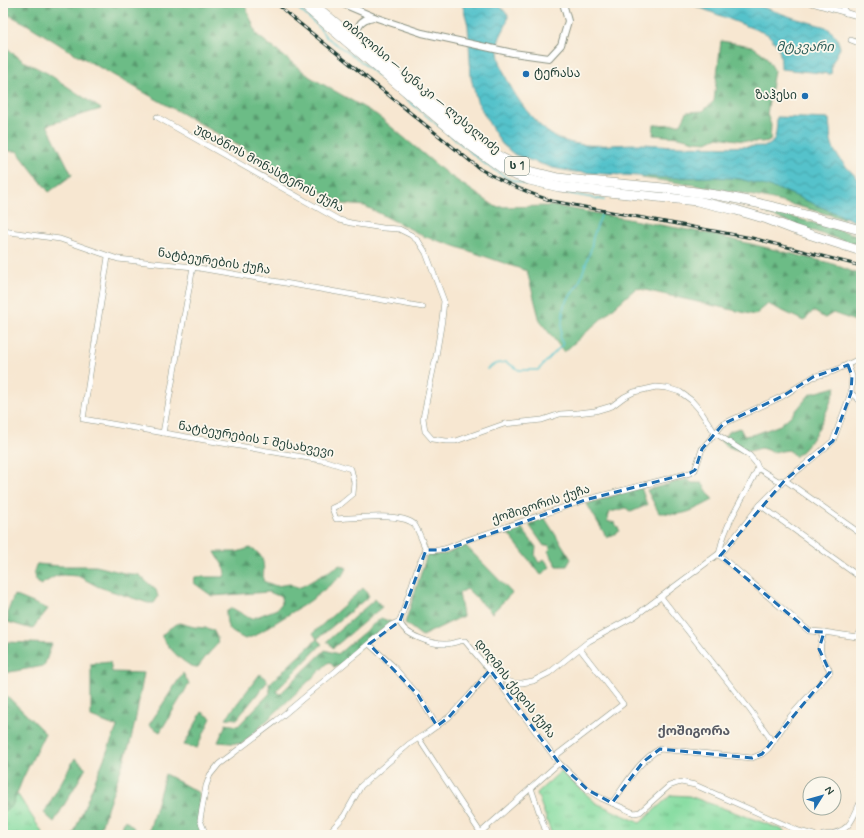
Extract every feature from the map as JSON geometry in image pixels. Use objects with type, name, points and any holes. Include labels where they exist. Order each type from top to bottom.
[{"type":"highway","name":"თბილისი — სენაკი — ლესელიძე","points":[[301,3],[461,138],[509,173],[559,188],[697,201],[767,219],[861,251]]},
{"type":"highway","name":"თბილისი — სენაკი — ლესელიძე","points":[[312,3],[485,147],[510,163],[526,170],[558,178],[670,188],[716,195],[776,207],[861,230]]},
{"type":"street","points":[[341,3],[374,17],[422,33],[513,53],[549,58],[561,45],[568,22],[563,3]]},
{"type":"street","points":[[812,3],[861,17]]},
{"type":"street","points":[[840,3],[846,13]]},
{"type":"street","points":[[365,48],[357,34],[359,26],[368,18],[374,17]]},
{"type":"street","points":[[851,40],[861,44]]},
{"type":"street","name":"უდაბნოს მონასტერის ქუჩა","points":[[157,117],[339,220],[351,224],[399,229],[411,235],[419,242],[426,253],[444,301],[436,356],[423,418],[425,431],[432,439],[446,442],[456,441],[504,424],[542,420],[560,414],[595,411],[612,406],[634,392],[656,387],[667,388],[680,392],[691,400],[715,432],[749,455],[756,463],[758,468],[778,481],[785,480],[861,534]]},
{"type":"street","name":"ნატბეურების ქუჩა","points":[[3,231],[60,239],[108,257],[118,259],[193,267],[423,307]]},
{"type":"street","name":"ნატბეურების I შესახვევი","points":[[108,257],[83,419],[329,462],[351,469],[354,482],[353,494],[341,504],[332,508],[336,519],[386,517],[406,520],[414,525],[426,550]]},
{"type":"street","points":[[164,433],[193,267]]},
{"type":"street","name":"ქოშიგორის ქუჩა","points":[[426,550],[445,550],[464,541],[585,500],[690,474],[695,470],[702,449],[723,424],[783,396],[813,377],[834,371],[860,360]]},
{"type":"street","points":[[495,677],[514,683],[533,681],[549,673],[595,637],[635,616],[719,555],[760,506],[785,480],[833,441],[851,393],[852,376],[848,364]]},
{"type":"street","points":[[851,393],[861,402]]},
{"type":"street","points":[[719,555],[726,529],[758,468]]},
{"type":"street","points":[[760,506],[861,578]]},
{"type":"street","points":[[206,835],[200,820],[206,786],[210,775],[218,766],[276,722],[391,625],[400,621],[418,566],[426,550]]},
{"type":"street","points":[[719,555],[809,631],[859,638],[861,631]]},
{"type":"street","points":[[661,597],[750,710],[768,734],[772,743]]},
{"type":"street","name":"დიღმის ქედის ქუჩა","points":[[400,621],[403,628],[419,638],[445,644],[465,641],[495,677],[559,763],[588,790],[601,798],[634,813],[640,812],[669,786],[681,782],[695,785],[799,831],[814,835]]},
{"type":"street","points":[[612,803],[643,762],[651,754],[660,749],[752,758],[762,754],[772,743],[789,718],[830,672],[819,648],[824,632]]},
{"type":"street","points":[[369,644],[392,665],[418,695],[437,726]]},
{"type":"street","points":[[554,756],[623,704],[580,649]]},
{"type":"street","points":[[326,835],[344,816],[361,786],[409,744],[449,717],[490,671]]},
{"type":"street","points":[[419,738],[480,834],[559,763]]},
{"type":"street","points":[[531,788],[547,835]]},
{"type":"street","points":[[823,835],[839,832],[852,821],[861,800]]},
{"type":"highlighted area","points":[[848,365],[852,376],[851,393],[833,441],[785,480],[720,556],[809,631],[824,632],[819,649],[830,672],[762,754],[752,758],[660,749],[643,762],[612,803],[588,790],[559,763],[490,670],[449,717],[437,726],[418,695],[369,644],[400,621],[426,550],[445,550],[585,500],[690,473],[695,470],[702,449],[723,424],[783,396],[813,377]]},
{"type":"green space","points":[[3,3],[244,3],[257,35],[310,77],[377,115],[446,173],[496,207],[555,206],[705,233],[830,263],[861,275],[861,323],[833,313],[825,318],[813,311],[804,321],[768,304],[755,315],[636,288],[564,352],[540,321],[527,271],[426,237],[365,206],[343,204],[65,48],[25,23],[3,12]]},
{"type":"green space","points":[[721,41],[752,46],[766,56],[774,70],[767,114],[771,125],[770,141],[750,142],[718,137],[707,142],[679,137],[653,135],[654,125],[681,124],[687,112],[703,111],[714,101]]},
{"type":"green space","points":[[3,45],[23,61],[47,73],[101,109],[47,125],[72,175],[49,192],[17,151],[3,151]]},
{"type":"green space","points":[[641,176],[715,177],[739,179],[766,185],[780,190],[844,217],[843,219],[768,199],[693,185],[642,178]]},
{"type":"green space","points":[[770,211],[861,236],[861,246],[822,234],[767,214]]},
{"type":"green space","points":[[836,387],[825,416],[815,434],[809,443],[795,457],[789,450],[774,452],[761,448],[745,452],[730,448],[720,441],[730,431],[740,428],[744,436],[756,434],[780,425],[794,413],[810,394]]},
{"type":"green space","points":[[687,479],[692,483],[702,483],[713,500],[683,513],[659,513],[647,490]]},
{"type":"green space","points":[[641,487],[647,505],[631,512],[626,508],[610,512],[607,521],[615,523],[620,531],[607,538],[587,504]]},
{"type":"green space","points":[[544,517],[571,559],[567,566],[557,566],[548,551],[551,548],[548,545],[544,546],[530,526],[532,523]]},
{"type":"green space","points":[[520,526],[536,547],[535,556],[539,563],[544,559],[550,567],[541,575],[506,531]]},
{"type":"green space","points":[[464,544],[512,593],[492,613],[467,589],[459,593],[463,616],[422,636],[405,623],[427,555],[447,554]]},
{"type":"green space","points":[[250,548],[259,554],[263,562],[263,581],[276,586],[290,584],[297,588],[340,565],[347,568],[344,574],[310,601],[254,636],[245,639],[232,632],[228,627],[226,612],[232,608],[251,619],[277,609],[282,603],[281,597],[269,592],[212,596],[194,583],[195,577],[224,577],[226,571],[215,552],[237,552]]},
{"type":"green space","points":[[37,564],[60,566],[96,566],[139,575],[156,590],[158,597],[154,603],[148,603],[99,587],[78,576],[56,576],[40,585],[34,575],[34,570]]},
{"type":"green space","points":[[363,588],[369,596],[317,639],[313,633]]},
{"type":"green space","points":[[14,595],[48,609],[32,629],[8,622],[8,611]]},
{"type":"green space","points":[[375,599],[382,607],[333,648],[327,641]]},
{"type":"green space","points":[[381,618],[391,622],[335,668],[329,662],[242,744],[218,742],[226,724],[238,726],[270,693],[269,684],[317,639],[322,644],[276,691],[280,694],[325,650],[338,654]]},
{"type":"green space","points":[[179,623],[213,630],[217,637],[217,644],[198,667],[183,661],[168,646],[162,637],[162,635],[170,628]]},
{"type":"green space","points":[[7,642],[52,644],[44,666],[4,673]]},
{"type":"green space","points":[[110,662],[112,672],[144,673],[135,722],[130,743],[98,835],[73,835],[117,727],[91,717],[91,664]]},
{"type":"green space","points":[[183,673],[189,684],[160,732],[149,725]]},
{"type":"green space","points":[[260,674],[268,681],[237,719],[226,718]]},
{"type":"green space","points":[[3,692],[45,733],[23,778],[12,806],[3,811]]},
{"type":"green space","points":[[202,712],[211,718],[197,748],[184,745]]},
{"type":"green space","points":[[75,758],[86,768],[54,822],[44,813]]},
{"type":"green space","points":[[561,771],[596,803],[640,823],[671,795],[689,796],[781,829],[788,835],[552,835],[537,793]]},
{"type":"green space","points":[[165,774],[199,793],[199,809],[203,835],[148,835]]},
{"type":"green space","points":[[18,795],[44,835],[3,835],[3,804]]},
{"type":"green space","points":[[125,820],[134,828],[131,835],[119,835]]},
{"type":"water","points":[[462,3],[497,3],[508,15],[498,46],[498,52],[505,76],[512,90],[531,116],[552,135],[571,143],[590,145],[638,144],[702,147],[766,146],[773,142],[777,117],[829,119],[831,141],[836,153],[843,163],[861,182],[861,224],[784,191],[740,179],[714,177],[670,178],[575,172],[553,168],[515,155],[502,144],[477,101],[471,78],[468,25]]},
{"type":"water","name":"მტკვარი","points":[[688,3],[751,3],[826,27],[837,38],[840,48],[832,63],[831,74],[781,69],[779,50],[775,42],[767,34]]},
{"type":"waterway","points":[[292,3],[318,26],[326,37],[360,61],[485,164],[509,179],[539,188],[604,200]]},
{"type":"waterway","points":[[487,369],[495,364],[506,362],[519,370],[538,370],[563,344],[560,339],[564,305],[579,283],[602,213]]},
{"type":"railway","points":[[276,3],[480,169],[515,187],[552,201],[752,238],[861,266]]},
{"type":"place","name":"ტერასა","points":[[526,74]]},
{"type":"place","name":"ზაჰესი","points":[[805,96]]},
{"type":"district","name":"ქოშიგორა","points":[[694,731]]}]
